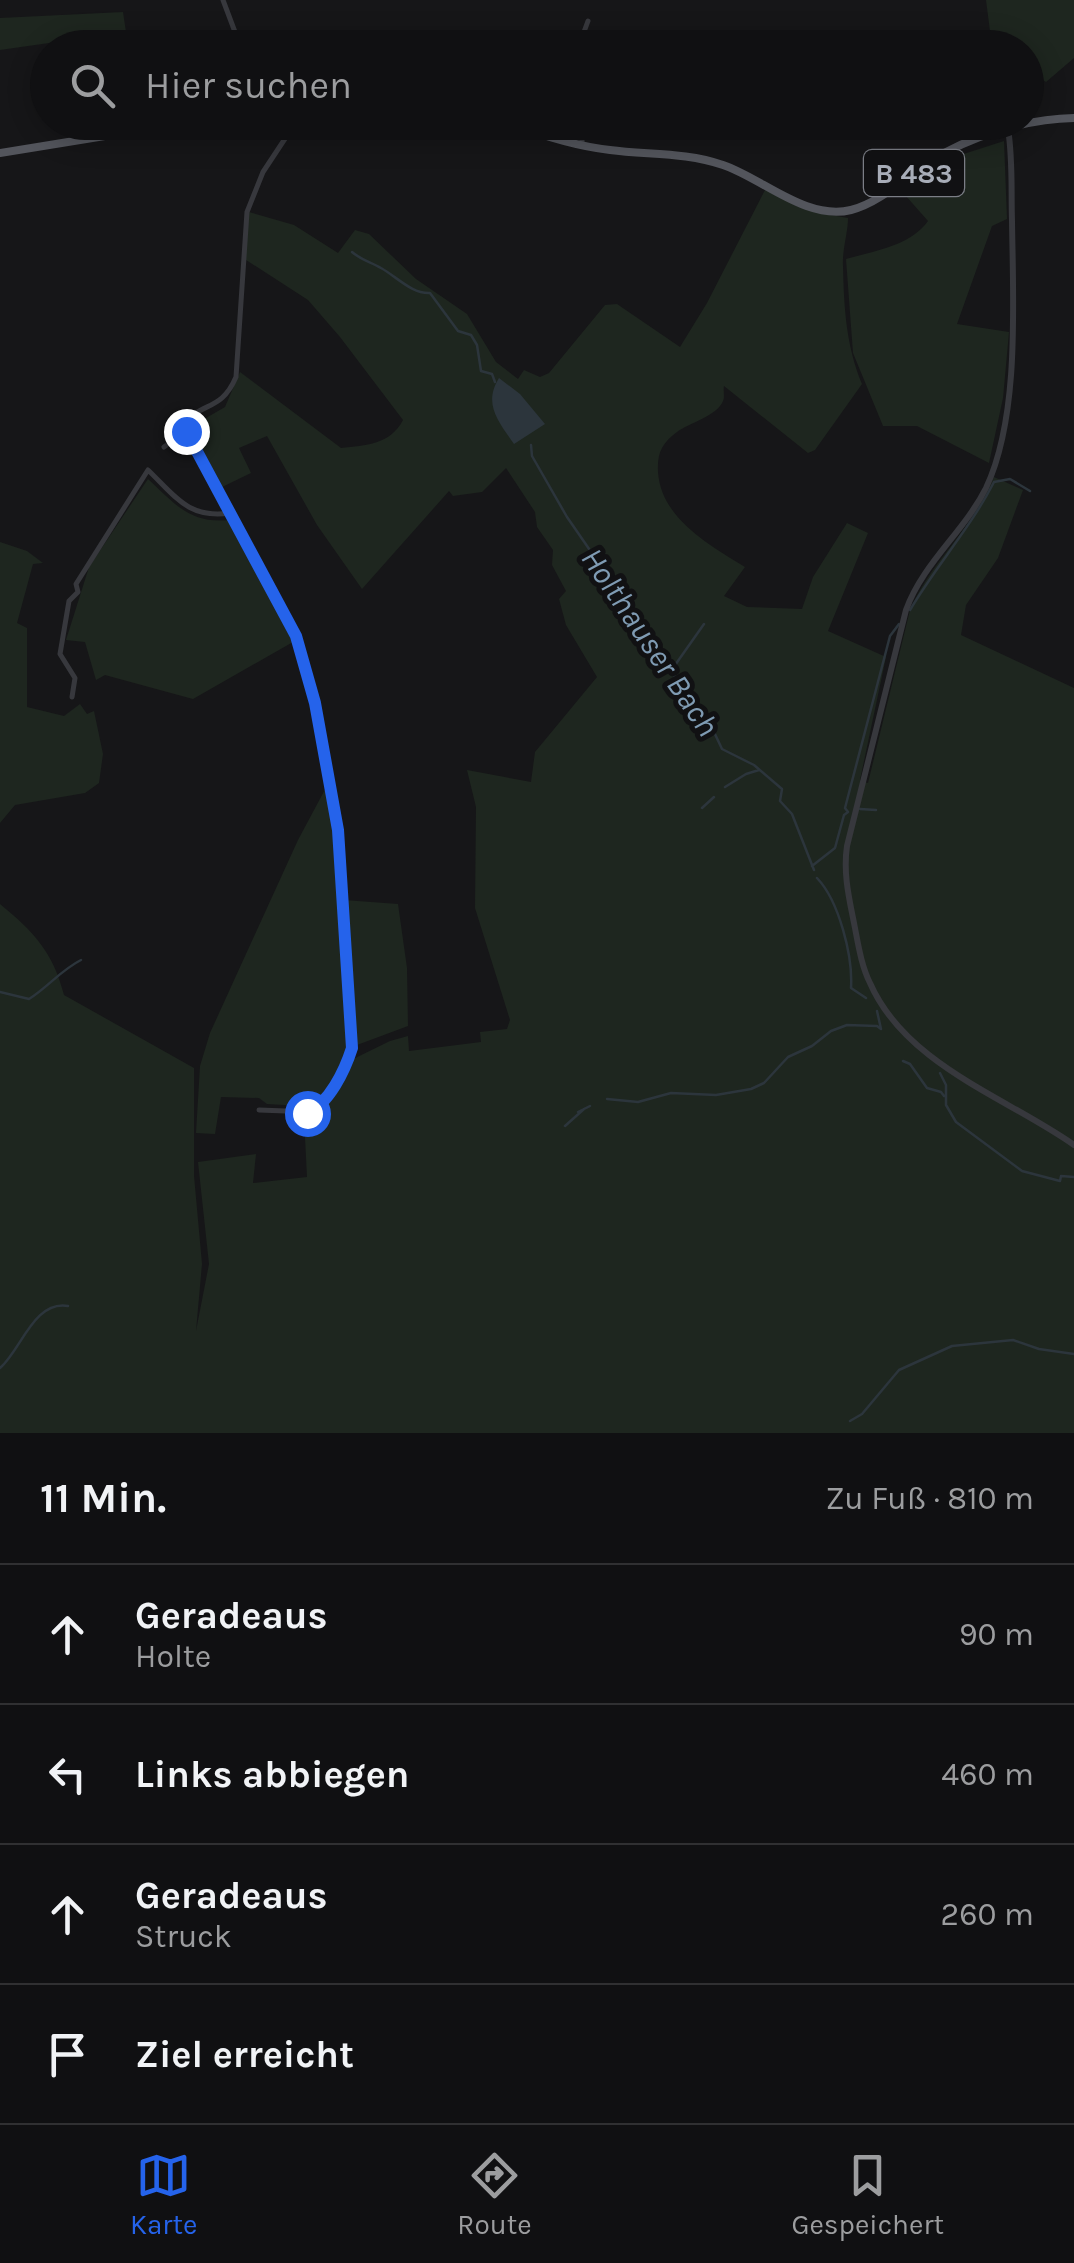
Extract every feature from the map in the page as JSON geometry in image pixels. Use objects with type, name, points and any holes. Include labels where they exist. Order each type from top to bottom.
[{"type":"main road","name":"B 483","points":[[1044,123],[1074,118]]},
{"type":"main road","points":[[0,153],[80,140]]},
{"type":"main road","name":"B 483","points":[[563,140],[582,146],[687,156],[726,165],[792,200],[842,212],[866,204],[958,146],[976,140]]},
{"type":"street","points":[[224,1],[234,30]]},
{"type":"street","points":[[585,30],[588,21]]},
{"type":"street","points":[[259,1110],[313,1112],[346,1066],[352,1048],[338,830],[315,703],[296,636],[184,424],[189,417],[215,405],[229,392],[236,376],[247,212],[263,172],[284,140]]},
{"type":"street","points":[[582,140],[582,146]]},
{"type":"street","points":[[1008,140],[1013,326],[1000,439],[979,500],[910,598],[850,832],[845,868],[867,976],[889,1015],[939,1062],[1074,1145]]},
{"type":"street","points":[[164,448],[186,431]]},
{"type":"street","points":[[72,698],[76,678],[60,654],[69,601],[78,592],[76,584],[148,470],[165,490],[199,513],[230,513]]},
{"type":"shaded area","points":[[986,0],[1074,0],[1074,58],[1046,82],[1044,30],[990,30]]},
{"type":"shaded area","points":[[123,12],[126,30],[30,30],[30,46],[0,50],[0,18]]},
{"type":"shaded area","points":[[1004,141],[1007,219],[992,226],[957,324],[1009,332],[1003,398],[989,463],[917,426],[883,426],[853,353],[846,259],[902,242],[928,221],[898,187],[945,160]]},
{"type":"shaded area","points":[[765,190],[825,214],[848,218],[843,260],[845,312],[852,355],[862,384],[815,450],[808,453],[724,386],[720,406],[664,444],[658,472],[668,503],[689,528],[745,567],[724,596],[747,607],[802,609],[813,577],[847,523],[868,533],[828,631],[886,657],[860,780],[868,783],[910,610],[929,575],[975,513],[994,477],[1023,490],[998,558],[966,605],[961,635],[1074,688],[1074,1433],[0,1433],[0,904],[41,944],[64,995],[194,1068],[194,1176],[202,1264],[196,1331],[209,1264],[198,1162],[256,1154],[253,1183],[307,1177],[303,1098],[301,1106],[267,1104],[259,1098],[221,1097],[215,1134],[196,1133],[200,1066],[210,1033],[298,840],[329,782],[344,931],[349,1057],[343,1064],[408,1036],[409,1051],[481,1042],[480,1032],[507,1029],[510,1020],[475,908],[476,807],[467,770],[531,782],[535,752],[597,677],[566,625],[559,599],[566,591],[552,565],[553,550],[537,527],[535,512],[506,468],[482,492],[453,496],[449,491],[362,589],[317,525],[267,436],[239,448],[251,473],[220,488],[187,429],[225,407],[240,372],[341,448],[384,439],[403,420],[308,300],[243,258],[249,212],[294,225],[338,253],[355,230],[369,234],[416,279],[467,314],[496,362],[518,379],[524,370],[540,377],[549,373],[605,305],[617,304],[680,347]]},
{"type":"shaded area","points":[[499,378],[520,394],[545,424],[514,444],[492,404]]},
{"type":"shaded area","points":[[148,479],[193,515],[229,520],[293,642],[193,699],[105,675],[96,680],[85,642],[66,640],[89,567]]},
{"type":"shaded area","points":[[0,542],[27,551],[43,563],[33,564],[17,623],[27,628],[27,707],[64,716],[80,704],[87,714],[94,711],[103,754],[99,783],[85,793],[15,805],[0,823]]},
{"type":"shaded area","points":[[344,900],[398,904],[407,968],[408,1026],[357,1045],[351,1025],[353,990]]},
{"type":"waterway","name":"Holthauser Bach","points":[[352,252],[411,288],[430,293],[458,331],[471,335],[477,345],[481,371],[492,374],[495,382]]},
{"type":"waterway","name":"Holthauser Bach","points":[[531,445],[532,456],[567,517],[672,669],[679,690],[693,704],[699,719],[714,732],[722,749],[754,765],[782,789],[780,801],[792,814],[814,870]]},
{"type":"waterway","points":[[910,610],[994,482],[1010,479],[1030,491]]},
{"type":"waterway","points":[[673,668],[704,624]]},
{"type":"waterway","points":[[812,866],[835,848],[848,812],[845,808],[890,636],[899,624]]},
{"type":"waterway","points":[[725,787],[759,770]]},
{"type":"waterway","points":[[702,808],[714,797]]},
{"type":"waterway","points":[[860,809],[876,810]]},
{"type":"waterway","name":"Holthauser Bach","points":[[817,878],[832,900],[843,930],[851,988],[866,998]]},
{"type":"waterway","points":[[0,992],[29,999],[81,960]]},
{"type":"waterway","points":[[607,1099],[638,1102],[671,1093],[716,1095],[751,1089],[764,1083],[788,1057],[812,1046],[831,1031],[847,1025],[881,1029],[877,1011]]},
{"type":"waterway","points":[[903,1061],[910,1064],[927,1088],[944,1096]]},
{"type":"waterway","name":"Holthauser Bach","points":[[940,1073],[946,1085],[946,1105],[956,1122],[1022,1171],[1060,1181],[1061,1176],[1074,1177]]},
{"type":"waterway","points":[[578,1112],[590,1106]]},
{"type":"waterway","points":[[565,1126],[584,1109]]},
{"type":"waterway","points":[[0,1368],[37,1318],[56,1306],[68,1306]]},
{"type":"waterway","points":[[850,1421],[862,1414],[899,1370],[952,1346],[1013,1340],[1074,1354]]},
{"type":"route","points":[[186,431],[296,636],[330,776],[352,998],[352,1048],[346,1066],[321,1104],[307,1113]]}]
